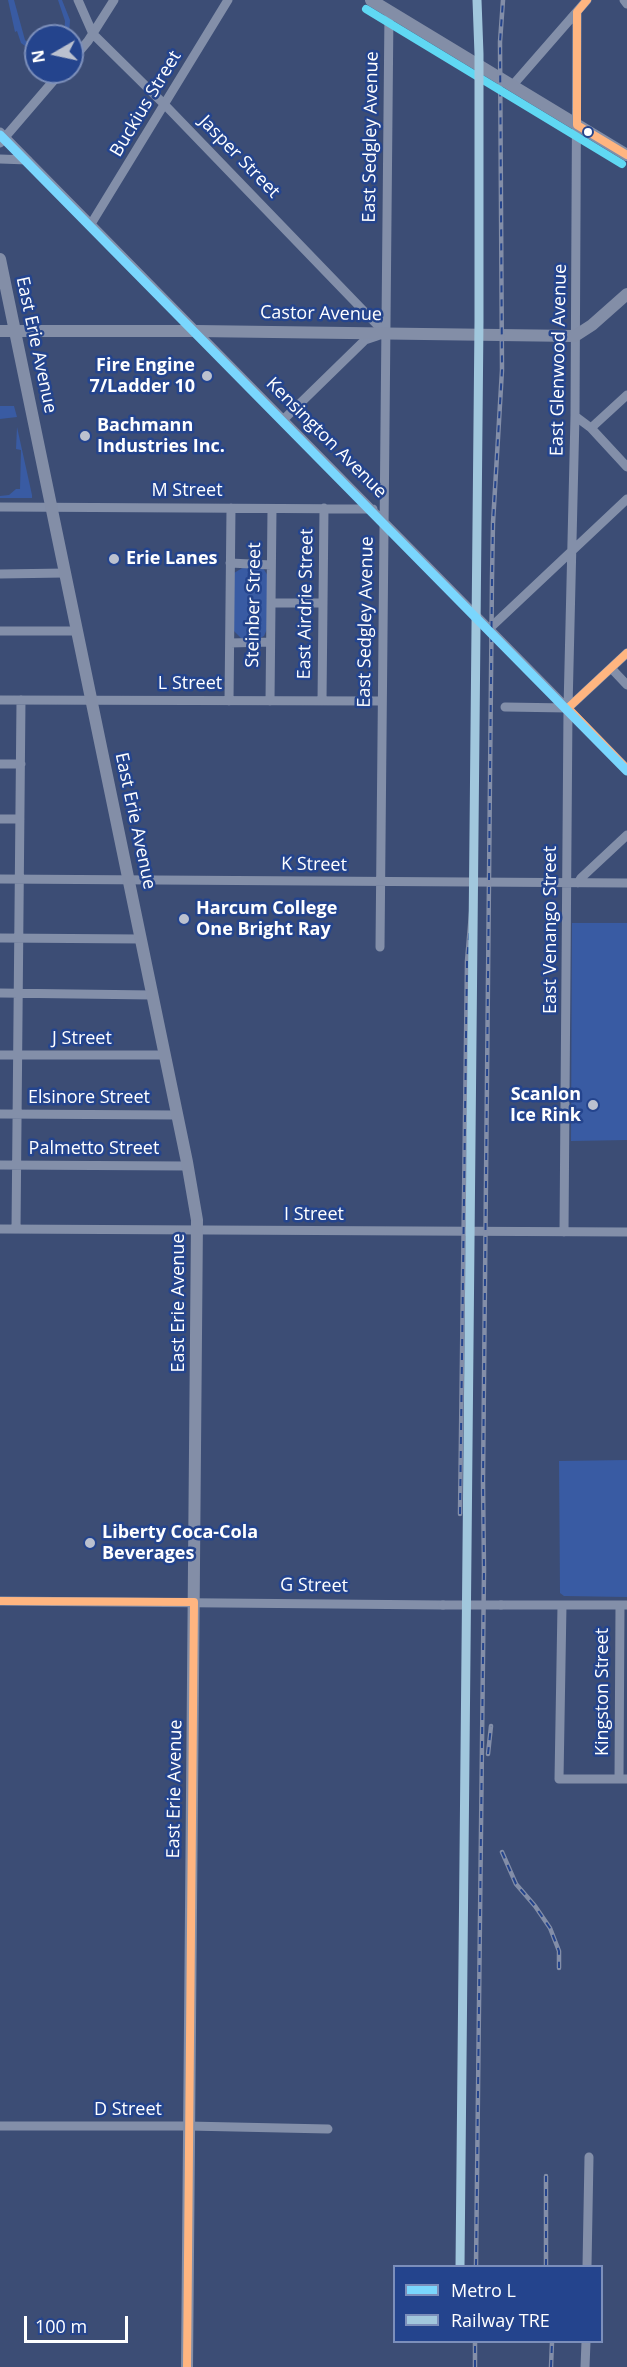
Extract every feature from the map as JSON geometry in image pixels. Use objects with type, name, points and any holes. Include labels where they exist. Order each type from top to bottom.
[{"type":"main road","points":[[371,0],[627,155]]},
{"type":"main road","name":"East Erie Avenue","points":[[0,258],[188,1166],[198,1231],[187,2367]]},
{"type":"main road","points":[[575,336],[592,326],[627,294]]},
{"type":"main road","name":"Castor Avenue","points":[[0,332],[197,331],[575,336]]},
{"type":"street","name":"Jasper Street","points":[[78,0],[93,34],[165,105],[385,333]]},
{"type":"street","points":[[84,45],[114,0]]},
{"type":"street","name":"Buckius Street","points":[[92,224],[228,0]]},
{"type":"street","points":[[512,86],[587,0]]},
{"type":"street","points":[[624,0],[627,4]]},
{"type":"street","name":"East Sedgley Avenue","points":[[380,947],[389,10]]},
{"type":"street","name":"East Glenwood Avenue","points":[[568,708],[575,416],[577,12]]},
{"type":"street","points":[[2,138],[51,84]]},
{"type":"street","name":"Kensington Avenue","points":[[2,138],[28,160],[92,224],[627,769]]},
{"type":"street","points":[[0,159],[28,160]]},
{"type":"street","points":[[284,420],[365,340],[385,333]]},
{"type":"street","points":[[591,428],[627,395]]},
{"type":"street","points":[[575,416],[591,428],[627,468]]},
{"type":"street","points":[[490,628],[627,499]]},
{"type":"street","name":"M Street","points":[[0,507],[373,509]]},
{"type":"street","points":[[229,701],[231,508]]},
{"type":"street","name":"East Airdrie Street","points":[[321,701],[324,508]]},
{"type":"street","name":"Steinber Street","points":[[270,701],[272,509]]},
{"type":"street","points":[[231,563],[271,564]]},
{"type":"street","points":[[0,574],[65,573]]},
{"type":"street","points":[[270,603],[322,603]]},
{"type":"street","points":[[0,631],[77,631]]},
{"type":"street","points":[[230,643],[270,642]]},
{"type":"street","points":[[505,707],[568,708],[627,653]]},
{"type":"street","points":[[611,668],[627,685]]},
{"type":"street","name":"L Street","points":[[0,700],[381,701]]},
{"type":"street","points":[[16,1229],[21,700]]},
{"type":"street","name":"East Venango Street","points":[[564,1232],[573,883],[568,708]]},
{"type":"street","points":[[0,764],[21,764]]},
{"type":"street","points":[[0,819],[20,819]]},
{"type":"street","points":[[573,883],[627,835]]},
{"type":"street","name":"K Street","points":[[0,879],[627,883]]},
{"type":"street","points":[[0,938],[141,939]]},
{"type":"street","points":[[0,993],[153,995]]},
{"type":"street","name":"J Street","points":[[0,1055],[165,1055]]},
{"type":"street","name":"Elsinore Street","points":[[0,1114],[177,1115]]},
{"type":"street","name":"Palmetto Street","points":[[0,1165],[188,1166]]},
{"type":"street","name":"I Street","points":[[0,1228],[627,1232]]},
{"type":"street","name":"G Street","points":[[0,1600],[623,1605]]},
{"type":"street","points":[[561,1605],[559,1779],[623,1779]]},
{"type":"street","name":"Kingston Street","points":[[623,1605],[623,1779]]},
{"type":"street","name":"D Street","points":[[0,2126],[328,2129]]},
{"type":"street","points":[[587,2265],[590,2157]]},
{"type":"street","points":[[585,2367],[586,2343]]},
{"type":"shaded area","points":[[8,0],[14,0],[24,36],[24,45],[17,31],[15,32]]},
{"type":"shaded area","points":[[58,0],[62,0],[70,24],[65,24]]},
{"type":"shaded area","points":[[0,406],[14,406],[17,417],[0,419]]},
{"type":"shaded area","points":[[17,427],[32,498],[0,498],[0,496],[9,495],[16,489],[20,489],[21,450],[16,449]]},
{"type":"shaded area","points":[[244,567],[263,568],[268,576],[267,629],[264,636],[258,639],[241,638],[232,629],[234,573]]},
{"type":"shaded area","points":[[572,923],[627,923],[627,1140],[571,1141]]},
{"type":"shaded area","points":[[627,1460],[627,1597],[564,1596],[560,1593],[559,1461]]},
{"type":"railway","points":[[476,2265],[492,578],[502,370],[500,42],[503,0]]},
{"type":"railway","points":[[460,1514],[467,961],[472,902]]},
{"type":"railway","points":[[488,1754],[491,1726]]},
{"type":"railway","points":[[502,1852],[516,1884],[550,1928],[559,1951],[559,1968]]},
{"type":"railway","points":[[546,2176],[546,2265]]},
{"type":"railway","points":[[475,2343],[475,2367]]},
{"type":"railway","points":[[551,2367],[552,2343]]},
{"type":"metro line","name":"L","points":[[0,135],[627,771]]},
{"type":"rail line","name":"TRE","points":[[460,2265],[479,321],[477,0]]},
{"type":"transit line","points":[[587,0],[577,12],[577,125],[627,155]]},
{"type":"transit line","points":[[366,9],[622,164]]},
{"type":"transit line","points":[[627,653],[568,708],[627,769]]},
{"type":"transit line","points":[[0,1601],[194,1602],[187,2367]]},
{"type":"place","name":"Fire Engine 7/Ladder 10","points":[[207,376]]},
{"type":"place","name":"Bachmann Industries Inc.","points":[[85,436]]},
{"type":"place","name":"Erie Lanes","points":[[114,559]]},
{"type":"place","name":"Harcum College One Bright Ray","points":[[184,919]]},
{"type":"place","name":"Scanlon Ice Rink","points":[[593,1105]]},
{"type":"place","name":"Liberty Coca-Cola Beverages","points":[[90,1543]]}]
